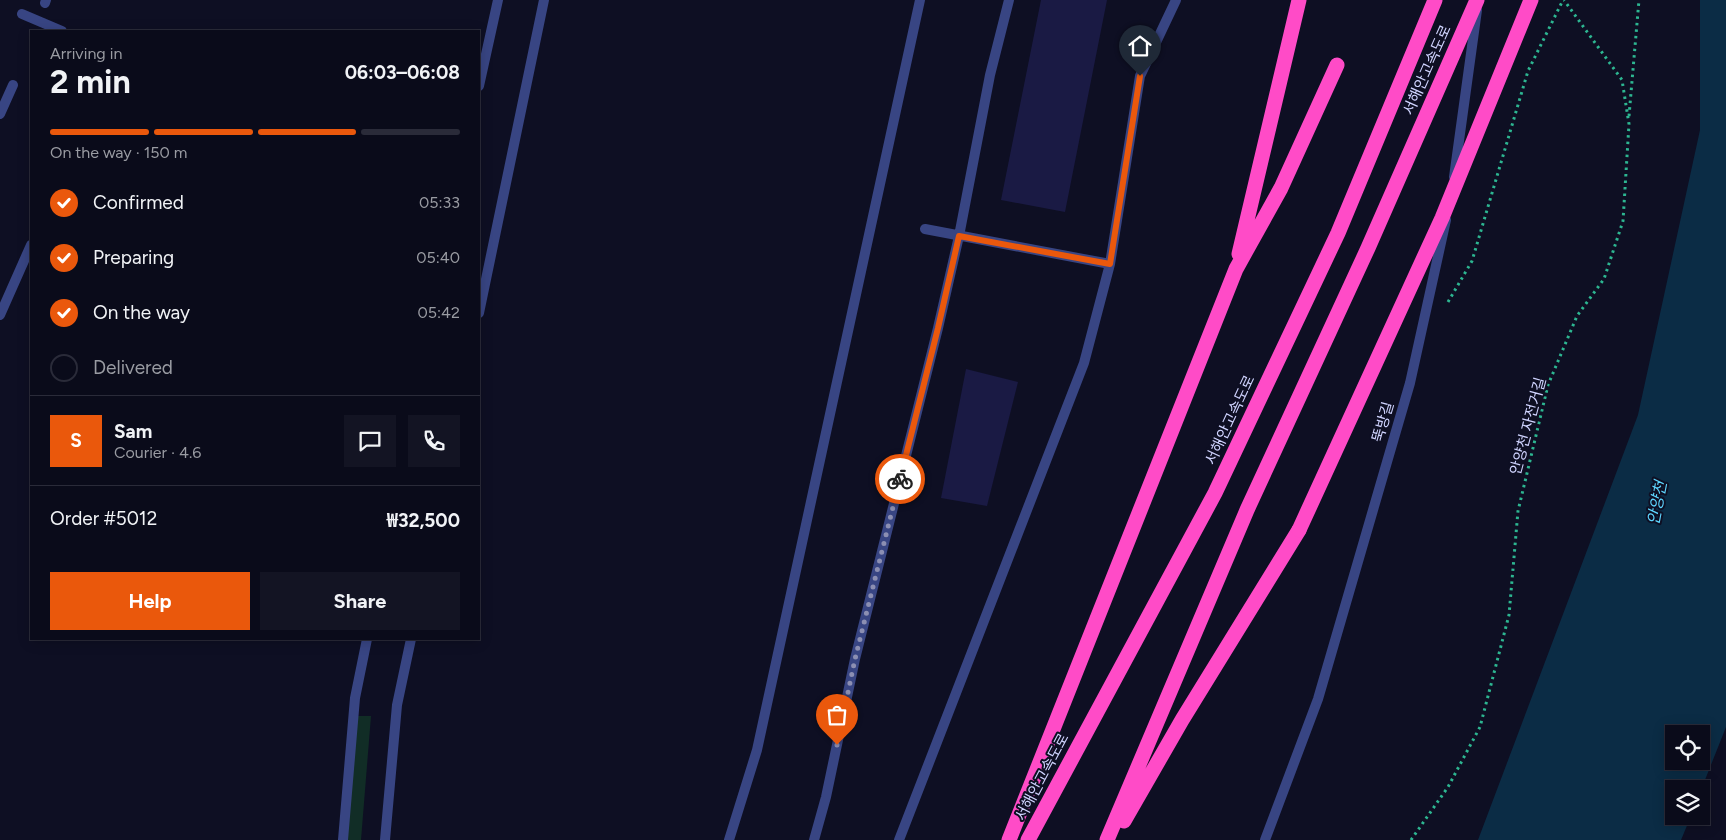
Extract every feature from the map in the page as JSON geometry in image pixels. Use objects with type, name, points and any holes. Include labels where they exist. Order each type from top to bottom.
[{"type":"highway","points":[[1236,269],[1299,0]]},
{"type":"highway","name":"서해안고속도로","points":[[1028,840],[1215,493],[1338,234],[1435,0]]},
{"type":"highway","name":"서해안고속도로","points":[[1107,840],[1247,510],[1368,248],[1477,0]]},
{"type":"highway","points":[[1114,840],[1182,720],[1299,530],[1442,218],[1531,0]]},
{"type":"highway","points":[[1009,840],[1236,269],[1282,188],[1336,65]]},
{"type":"street","points":[[480,81],[498,0]]},
{"type":"street","points":[[480,307],[544,0]]},
{"type":"street","points":[[729,840],[757,750],[920,0]]},
{"type":"street","points":[[814,840],[826,797],[855,659],[938,328],[959,236],[990,75],[1009,0]]},
{"type":"street","points":[[899,840],[1084,363],[1110,264],[1140,76],[1176,0]]},
{"type":"street","name":"뚝방길","points":[[1265,840],[1318,700],[1410,383],[1452,194],[1477,0]]},
{"type":"street","points":[[22,14],[60,30]]},
{"type":"street","points":[[0,114],[13,85]]},
{"type":"street","points":[[924,229],[1110,264]]},
{"type":"street","points":[[0,315],[30,247]]},
{"type":"street","points":[[343,840],[355,698],[367,640]]},
{"type":"street","points":[[385,840],[397,705],[411,640]]},
{"type":"path","name":"안양천 자전거길","points":[[1411,840],[1448,787],[1480,727],[1509,615],[1518,511],[1548,386],[1578,316],[1604,279],[1624,221],[1629,124],[1622,80],[1563,0]]},
{"type":"path","points":[[1447,303],[1472,260],[1528,71],[1563,0]]},
{"type":"path","points":[[1629,124],[1639,0]]},
{"type":"green space","points":[[350,716],[371,716],[361,840],[340,840]]},
{"type":"water","name":"안양천","points":[[1700,0],[1726,0],[1726,727],[1710,767],[1710,725],[1665,725],[1665,770],[1709,770],[1705,780],[1665,780],[1665,825],[1687,825],[1681,840],[1478,840],[1638,415],[1700,130]]},
{"type":"building","points":[[1041,0],[1107,0],[1065,212],[1001,200]]},
{"type":"building","points":[[966,369],[1018,382],[987,506],[941,498]]},
{"type":"way so far","points":[[837,745],[855,659],[900,479]]},
{"type":"route","points":[[900,479],[959,236],[1110,264],[1140,76]]}]
